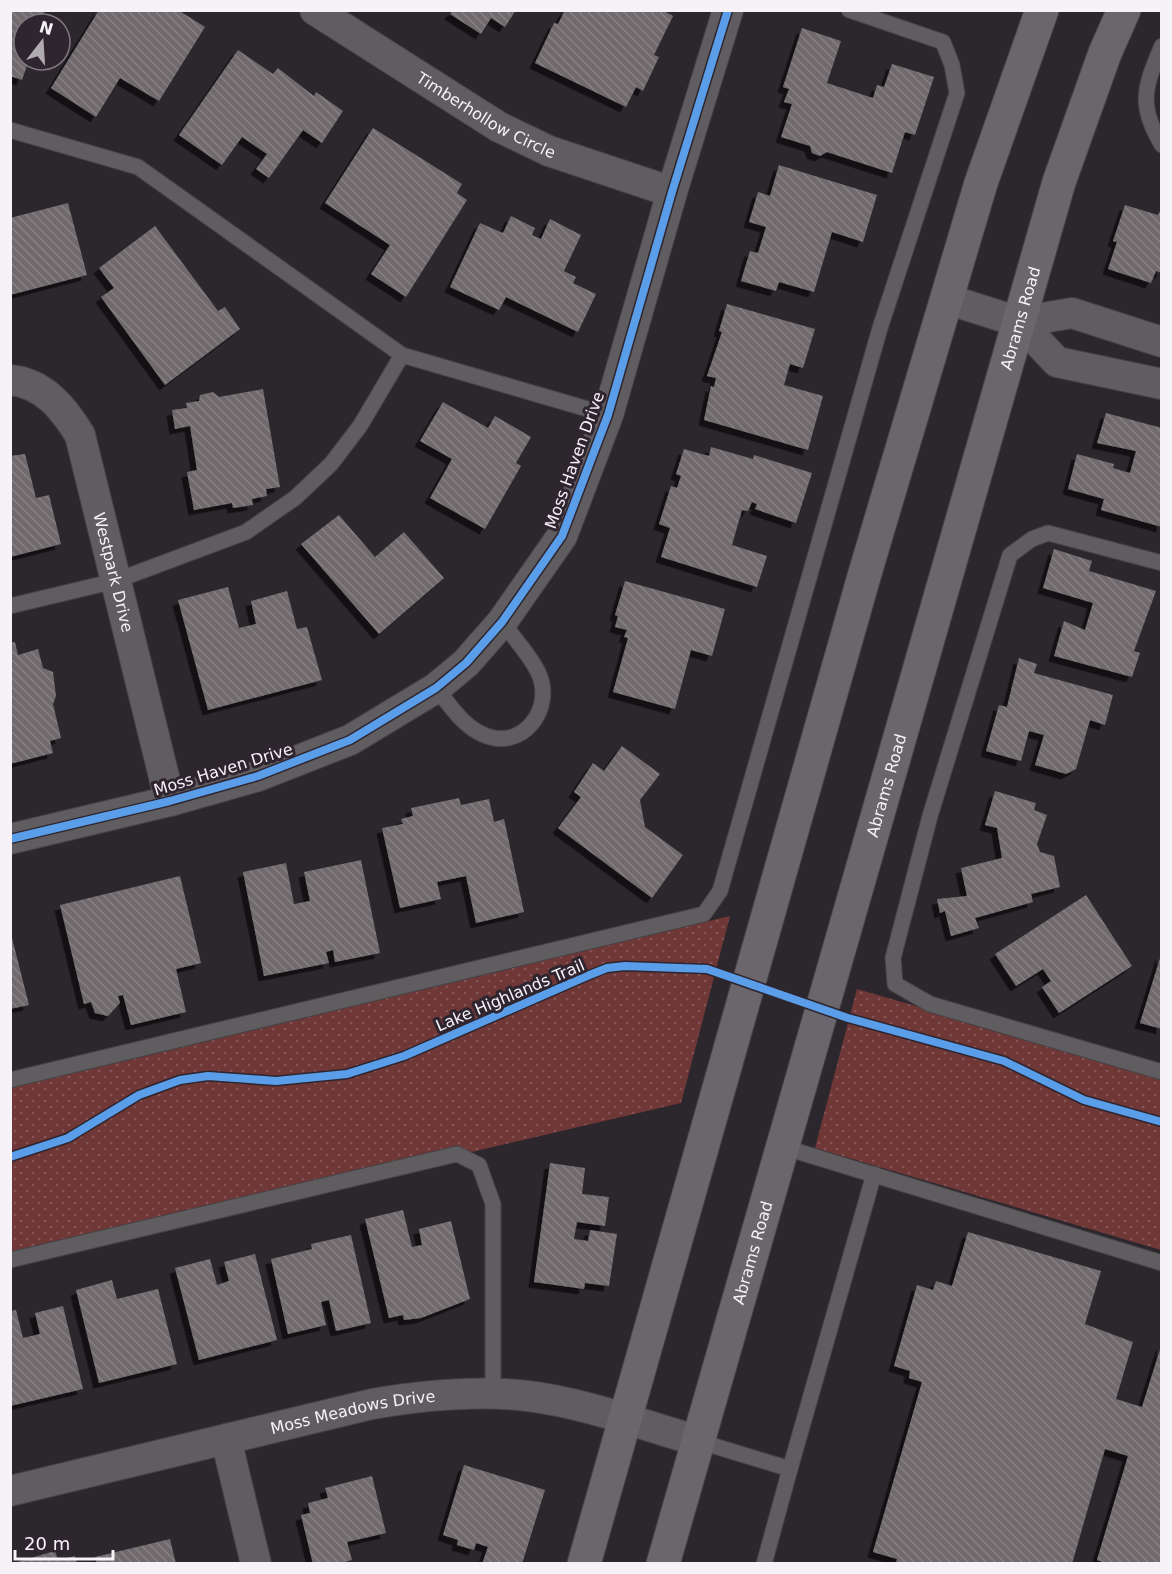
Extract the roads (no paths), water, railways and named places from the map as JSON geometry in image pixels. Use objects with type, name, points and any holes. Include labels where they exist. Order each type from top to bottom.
[{"type":"main road","points":[[584,1563],[862,584],[946,299],[999,127],[1042,10]]},
{"type":"main road","name":"Abrams Road","points":[[663,1563],[1018,322],[1063,172],[1105,53],[1124,10]]},
{"type":"street","name":"Timberhollow Circle","points":[[315,10],[499,127],[549,151],[672,192]]},
{"type":"street","name":"Moss Haven Drive","points":[[10,839],[170,801],[258,776],[351,740],[436,688],[466,663],[502,622],[562,536],[608,415],[672,192],[728,10]]},
{"type":"street","points":[[946,299],[1018,322],[1072,313],[1161,342]]},
{"type":"street","points":[[1018,322],[1058,362],[1161,384]]},
{"type":"street","name":"Westpark Drive","points":[[10,380],[44,392],[64,410],[80,435],[170,801]]},
{"type":"street","name":"Moss Meadows Drive","points":[[10,1491],[384,1402],[418,1396],[493,1393],[530,1396],[698,1441]]},
{"type":"street","points":[[226,1439],[256,1563]]},
{"type":"lane","points":[[10,1080],[704,914],[720,891],[880,328],[957,93],[952,65],[943,42],[849,10]]},
{"type":"lane","points":[[1161,46],[1150,74],[1144,103],[1149,124],[1161,145]]},
{"type":"lane","points":[[10,130],[138,167],[402,356],[608,415]]},
{"type":"lane","points":[[10,606],[115,581],[246,532],[295,498],[332,464],[360,426],[402,356]]},
{"type":"lane","points":[[1161,563],[1048,533],[1032,539],[1010,555],[930,816],[893,958],[895,984],[930,1004],[1161,1072]]},
{"type":"lane","points":[[436,688],[465,723],[483,735],[506,739],[528,730],[541,712],[543,693],[538,672],[502,622]]},
{"type":"lane","points":[[783,1147],[1161,1263]]},
{"type":"lane","points":[[10,1260],[458,1154],[478,1165],[494,1203],[493,1393]]},
{"type":"lane","points":[[764,1563],[874,1174]]},
{"type":"lane","points":[[698,1441],[790,1469]]}]
